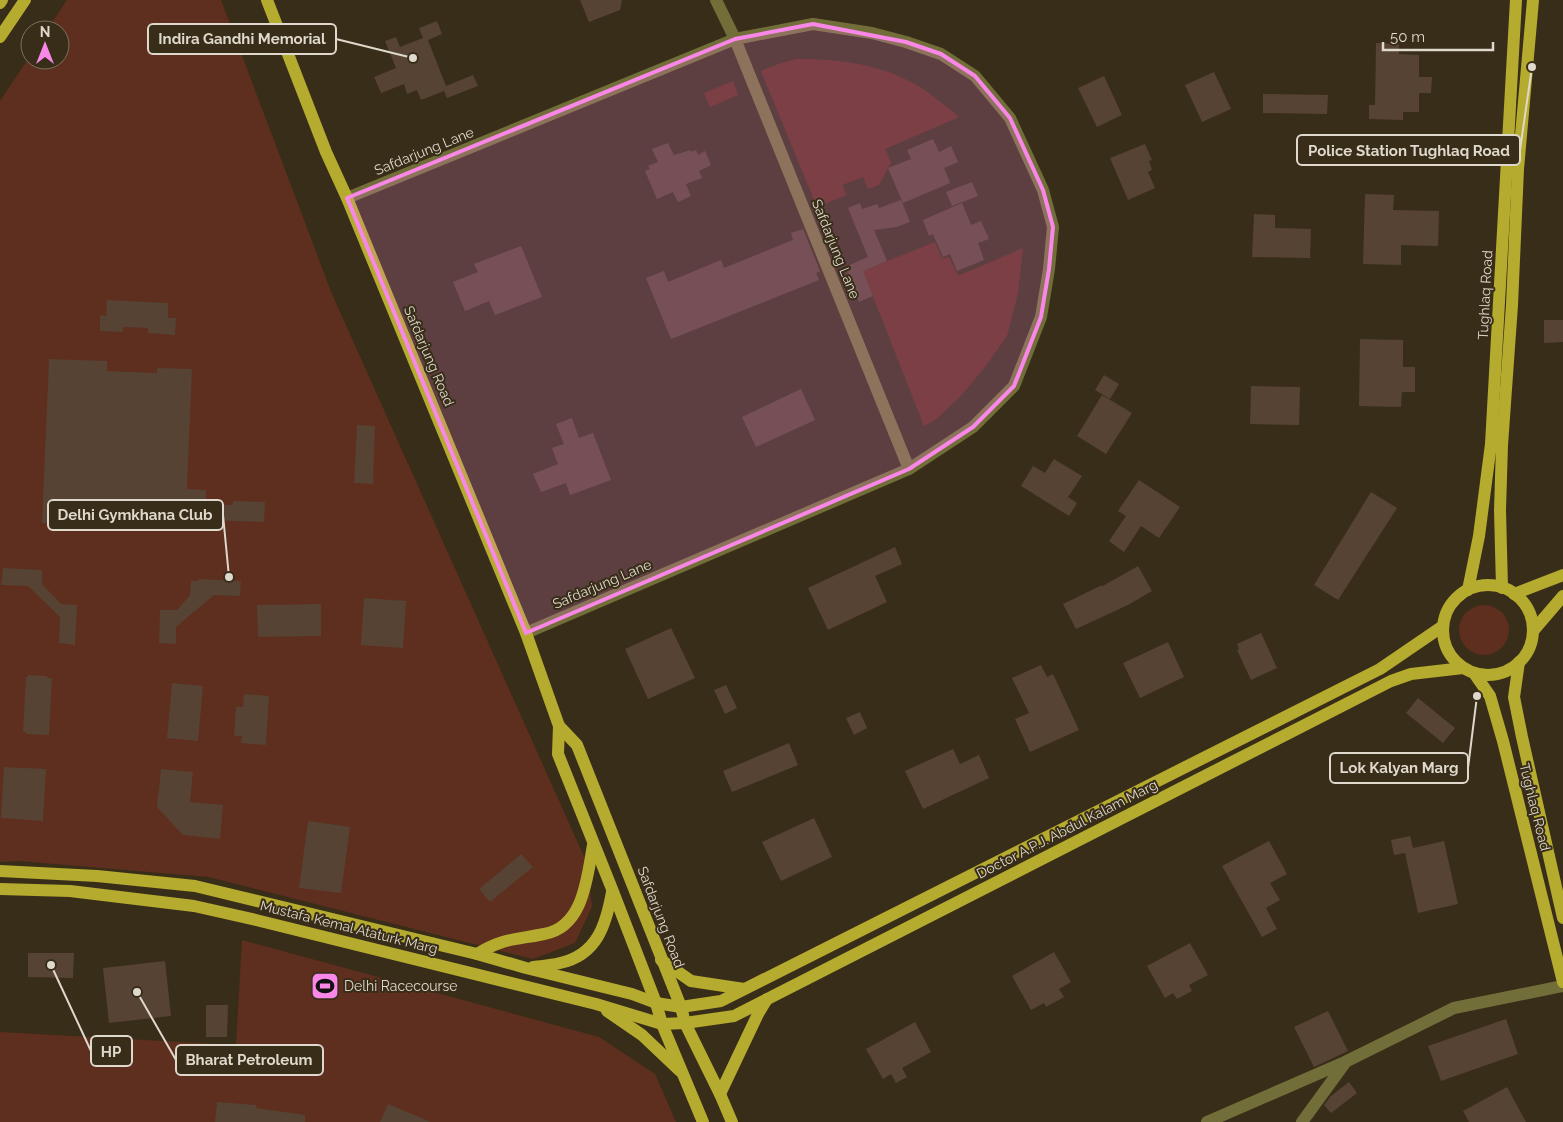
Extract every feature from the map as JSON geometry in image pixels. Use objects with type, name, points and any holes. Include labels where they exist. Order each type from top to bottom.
[{"type":"main road","points":[[0,37],[25,0]]},
{"type":"main road","name":"Safdarjung Road","points":[[267,0],[326,152],[347,198],[526,633],[559,726],[558,754],[656,1003],[662,1024],[703,1122]]},
{"type":"main road","name":"Tughlaq Road","points":[[1468,590],[1491,444],[1516,0]]},
{"type":"main road","name":"Tughlaq Road","points":[[1502,588],[1500,510],[1502,445],[1512,305],[1518,169],[1533,0]]},
{"type":"main road","points":[[1514,594],[1563,575]]},
{"type":"main road","points":[[1485,586],[1502,588],[1514,594],[1524,603],[1528,610],[1533,632],[1531,643],[1519,662],[1508,670],[1495,675],[1481,675],[1469,670],[1453,658],[1446,646],[1443,626],[1449,609],[1454,601],[1468,590],[1485,586]]},
{"type":"main road","points":[[1533,632],[1563,596]]},
{"type":"main road","name":"Doctor A.P.J. Abdul Kalam Marg","points":[[680,1006],[720,1001],[1380,669],[1443,626]]},
{"type":"main road","name":"Tughlaq Road","points":[[1519,662],[1514,697],[1563,918]]},
{"type":"main road","name":"Tughlaq Road","points":[[1469,670],[1490,696],[1563,982]]},
{"type":"main road","name":"Doctor A.P.J. Abdul Kalam Marg","points":[[685,1023],[734,1016],[1391,681],[1411,674],[1469,670]]},
{"type":"main road","name":"Safdarjung Road","points":[[559,726],[578,745],[685,1023],[732,1122]]},
{"type":"main road","points":[[478,954],[504,941],[546,934],[563,926],[577,910],[585,890],[593,844]]},
{"type":"main road","name":"Mustafa Kemal Ataturk Marg","points":[[0,871],[97,876],[195,886],[478,954],[632,994],[656,1003],[680,1006]]},
{"type":"main road","name":"Mustafa Kemal Ataturk Marg","points":[[0,889],[70,891],[194,906],[596,1004],[662,1024],[685,1023]]},
{"type":"main road","points":[[526,968],[561,963],[580,956],[593,945],[608,912],[612,889]]},
{"type":"main road","points":[[661,960],[691,981],[744,989]]},
{"type":"main road","points":[[790,966],[799,983]]},
{"type":"main road","points":[[720,1094],[746,1036],[767,999]]},
{"type":"main road","points":[[596,1004],[642,1035],[683,1075]]},
{"type":"street","name":"Safdarjung Lane","points":[[716,0],[735,39],[909,469]]},
{"type":"street","name":"Safdarjung Lane","points":[[347,198],[735,39],[814,24],[872,33],[906,42],[941,54],[975,76],[1010,118],[1043,190],[1053,227],[1049,269],[1041,317],[1014,386],[974,427],[909,469],[526,633]]},
{"type":"street","points":[[1208,1122],[1345,1062],[1454,1008],[1563,986]]},
{"type":"street","points":[[1302,1122],[1345,1062]]},
{"type":"highlighted area","points":[[813,24],[906,42],[941,54],[975,76],[1010,118],[1043,190],[1053,227],[1049,269],[1041,317],[1014,386],[973,427],[909,469],[526,633],[347,198],[735,39]]},
{"type":"shaded area","points":[[67,0],[221,0],[332,294],[586,861],[592,907],[575,943],[533,959],[208,877],[19,861],[0,862],[0,101],[21,70],[70,70],[70,20],[54,20]]},
{"type":"shaded area","points":[[797,59],[848,62],[880,69],[911,82],[926,91],[959,117],[885,149],[891,162],[879,185],[868,189],[863,177],[842,185],[847,195],[817,207],[761,71]]},
{"type":"shaded area","points":[[733,81],[738,95],[710,107],[704,93]]},
{"type":"shaded area","points":[[935,242],[942,259],[949,257],[958,276],[1023,248],[1018,293],[1007,336],[985,367],[959,398],[935,420],[924,426],[863,271]]},
{"type":"shaded area","points":[[1479,605],[1489,605],[1502,612],[1509,625],[1509,635],[1502,648],[1489,655],[1479,655],[1470,651],[1463,644],[1459,635],[1459,625],[1463,616],[1470,609]]},
{"type":"shaded area","name":"Delhi Racecourse","points":[[242,940],[599,1037],[655,1074],[676,1122],[0,1122],[0,1032],[236,1045]]},
{"type":"building","points":[[580,0],[622,0],[620,10],[589,22]]},
{"type":"building","points":[[437,21],[442,34],[428,40],[446,86],[473,75],[478,86],[447,98],[444,91],[421,100],[417,90],[407,94],[404,84],[381,93],[374,77],[396,68],[385,41],[396,37],[400,47],[423,38],[419,28]]},
{"type":"building","points":[[1376,43],[1399,44],[1399,54],[1419,55],[1419,77],[1432,77],[1431,93],[1419,93],[1419,112],[1403,112],[1403,120],[1369,119],[1369,105],[1375,105]]},
{"type":"building","points":[[1214,72],[1231,109],[1202,122],[1185,85]]},
{"type":"building","points":[[1104,76],[1122,115],[1097,127],[1078,88]]},
{"type":"building","points":[[1263,94],[1328,95],[1327,114],[1263,113]]},
{"type":"building","points":[[933,139],[939,152],[951,146],[958,162],[944,168],[950,183],[903,203],[888,168],[911,159],[907,150]]},
{"type":"building","points":[[668,143],[674,155],[696,150],[698,155],[705,151],[711,165],[699,171],[702,178],[686,184],[691,196],[678,202],[673,192],[657,199],[645,171],[650,169],[648,166],[658,162],[652,149]]},
{"type":"building","points":[[1145,144],[1152,160],[1149,161],[1152,170],[1148,172],[1155,188],[1128,200],[1110,158]]},
{"type":"building","points":[[972,182],[978,196],[952,206],[946,192]]},
{"type":"building","points":[[1365,194],[1394,195],[1393,210],[1439,211],[1438,246],[1401,245],[1401,265],[1363,264]]},
{"type":"building","points":[[901,200],[910,222],[896,227],[874,230],[887,261],[863,271],[873,296],[859,302],[845,267],[868,257],[848,208],[860,203],[862,209],[877,204],[879,208]]},
{"type":"building","points":[[962,203],[971,225],[981,221],[989,239],[978,243],[984,260],[957,271],[950,254],[943,257],[933,234],[929,236],[923,220]]},
{"type":"building","points":[[1254,214],[1275,215],[1275,228],[1311,229],[1310,258],[1252,257]]},
{"type":"building","points":[[803,229],[820,271],[816,273],[819,280],[671,339],[646,278],[664,271],[668,282],[721,260],[724,268],[793,240],[791,233]]},
{"type":"building","points":[[521,246],[542,297],[495,315],[489,301],[465,311],[453,282],[478,272],[474,264]]},
{"type":"building","points":[[107,300],[168,303],[168,318],[176,318],[175,335],[148,333],[148,328],[123,327],[123,332],[100,331],[100,315],[106,316]]},
{"type":"building","points":[[1544,320],[1563,320],[1563,342],[1544,343]]},
{"type":"building","points":[[1360,339],[1403,340],[1403,367],[1415,367],[1415,392],[1402,392],[1401,407],[1359,406]]},
{"type":"building","points":[[49,359],[107,361],[107,371],[157,373],[157,368],[192,369],[187,489],[206,490],[206,504],[233,505],[233,501],[265,502],[264,522],[205,520],[205,529],[42,523]]},
{"type":"building","points":[[1104,375],[1119,384],[1110,399],[1095,390]]},
{"type":"building","points":[[1251,386],[1300,387],[1299,425],[1250,424]]},
{"type":"building","points":[[801,389],[815,420],[756,447],[742,417]]},
{"type":"building","points":[[1102,395],[1132,413],[1106,454],[1077,436]]},
{"type":"building","points":[[572,418],[579,438],[593,433],[611,480],[570,495],[566,483],[541,492],[533,474],[558,464],[552,448],[564,444],[556,424]]},
{"type":"building","points":[[357,425],[375,426],[373,484],[354,483]]},
{"type":"building","points":[[1054,459],[1082,476],[1068,497],[1077,503],[1069,516],[1021,486],[1033,466],[1045,473]]},
{"type":"building","points":[[1139,480],[1180,507],[1159,538],[1141,526],[1124,552],[1109,541],[1126,516],[1118,511]]},
{"type":"building","points":[[1371,492],[1397,508],[1338,600],[1314,585]]},
{"type":"building","points":[[895,547],[902,564],[875,576],[887,602],[828,630],[808,588]]},
{"type":"building","points":[[1138,566],[1152,591],[1128,605],[1076,629],[1063,604],[1102,585],[1101,587]]},
{"type":"building","points":[[3,568],[42,570],[42,584],[61,604],[77,605],[75,645],[59,643],[60,617],[28,586],[1,585]]},
{"type":"building","points":[[199,579],[241,581],[240,596],[214,595],[176,627],[176,644],[159,643],[160,610],[177,610],[190,595],[191,581],[198,581]]},
{"type":"building","points":[[364,598],[406,601],[403,648],[361,645]]},
{"type":"building","points":[[321,604],[321,636],[258,637],[257,605]]},
{"type":"building","points":[[671,628],[695,678],[648,699],[625,649]]},
{"type":"building","points":[[1261,633],[1277,668],[1251,680],[1237,650],[1239,649],[1237,644]]},
{"type":"building","points":[[1168,642],[1184,677],[1140,698],[1123,663]]},
{"type":"building","points":[[1041,665],[1047,677],[1053,674],[1079,730],[1030,752],[1015,719],[1029,713],[1012,678]]},
{"type":"building","points":[[28,675],[52,678],[49,735],[26,734],[26,732],[23,732],[26,677]]},
{"type":"building","points":[[172,683],[203,686],[198,741],[167,738]]},
{"type":"building","points":[[726,685],[737,708],[725,714],[714,690]]},
{"type":"building","points":[[244,694],[269,696],[266,745],[241,743],[242,736],[234,736],[236,707],[243,707]]},
{"type":"building","points":[[1418,698],[1455,728],[1443,743],[1406,713]]},
{"type":"building","points":[[860,712],[867,728],[854,735],[846,718]]},
{"type":"building","points":[[789,743],[798,765],[732,792],[723,771]]},
{"type":"building","points":[[953,749],[960,764],[979,755],[989,778],[923,809],[905,771]]},
{"type":"building","points":[[4,767],[46,769],[43,821],[1,818]]},
{"type":"building","points":[[161,769],[193,772],[190,802],[223,805],[220,839],[183,835],[157,807]]},
{"type":"building","points":[[814,818],[832,857],[781,881],[762,842]]},
{"type":"building","points":[[308,821],[350,827],[341,893],[299,888]]},
{"type":"building","points":[[1410,836],[1413,848],[1444,841],[1458,904],[1418,913],[1405,853],[1394,855],[1391,840]]},
{"type":"building","points":[[1269,841],[1287,874],[1270,883],[1280,900],[1266,908],[1277,929],[1262,937],[1222,866]]},
{"type":"building","points":[[521,854],[533,867],[490,902],[479,889]]},
{"type":"building","points":[[1190,943],[1208,975],[1189,985],[1192,991],[1177,999],[1173,993],[1165,998],[1147,966]]},
{"type":"building","points":[[1054,952],[1071,982],[1059,989],[1064,997],[1046,1007],[1044,1003],[1031,1010],[1012,976]]},
{"type":"building","points":[[28,953],[74,953],[73,978],[28,977]]},
{"type":"building","points":[[165,961],[171,1016],[109,1023],[103,968]]},
{"type":"building","points":[[206,1005],[228,1005],[227,1037],[206,1037]]},
{"type":"building","points":[[1328,1011],[1348,1051],[1314,1067],[1294,1027]]},
{"type":"building","points":[[1506,1019],[1518,1054],[1441,1081],[1428,1046]]},
{"type":"building","points":[[915,1022],[931,1052],[902,1068],[907,1077],[896,1083],[891,1074],[883,1079],[866,1049]]},
{"type":"building","points":[[1349,1082],[1357,1093],[1331,1113],[1324,1105],[1331,1096]]},
{"type":"building","points":[[1507,1087],[1526,1122],[1469,1122],[1463,1111]]},
{"type":"building","points":[[217,1102],[257,1105],[256,1108],[305,1115],[305,1122],[215,1122]]},
{"type":"building","points":[[388,1104],[431,1122],[380,1122]]},
{"type":"place","name":"Indira Gandhi Memorial","points":[[413,58]]},
{"type":"place","name":"Police Station Tughlaq Road","points":[[1532,67]]},
{"type":"place","name":"Delhi Gymkhana Club","points":[[229,577]]},
{"type":"place","name":"Lok Kalyan Marg","points":[[1477,696]]},
{"type":"place","name":"HP","points":[[51,965]]},
{"type":"place","name":"Delhi Racecourse","points":[[325,986]]},
{"type":"place","name":"Bharat Petroleum","points":[[137,992]]}]
